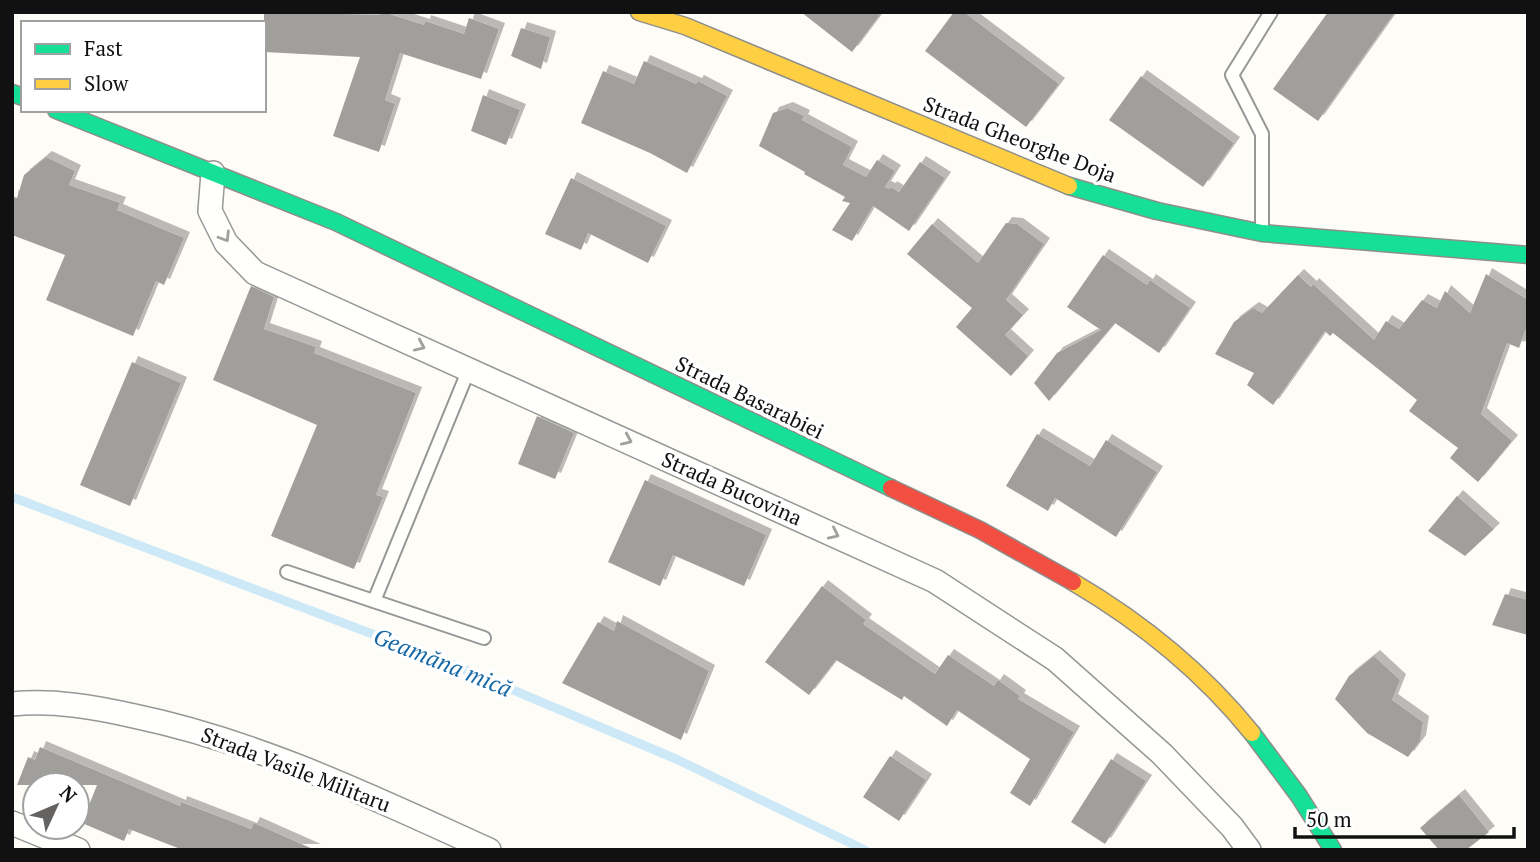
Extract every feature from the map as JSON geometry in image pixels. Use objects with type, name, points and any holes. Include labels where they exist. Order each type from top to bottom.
[{"type":"main road","name":"Strada Gheorghe Doja","points":[[639,12],[690,19],[1070,186],[1157,211],[1262,233],[1528,255]]},
{"type":"main road","name":"Strada Basarabiei","points":[[61,112],[336,222],[967,524],[1059,572],[1111,605],[1174,652],[1243,720],[1300,794],[1333,850]]},
{"type":"street","name":"Strada Bucovina","points":[[214,173],[210,211],[226,243],[255,273],[935,581],[1055,659],[1162,754],[1232,827],[1249,850]]},
{"type":"street","name":"Strada Vasile Militaru","points":[[12,704],[37,701],[92,707],[182,726],[274,756],[489,850]]},
{"type":"street","points":[[12,823],[78,850]]},
{"type":"lane","points":[[1262,233],[1262,134],[1232,75],[1271,12]]},
{"type":"lane","points":[[374,601],[469,369]]},
{"type":"lane","points":[[287,572],[484,638]]},
{"type":"building","points":[[264,12],[380,15],[383,12],[424,25],[425,21],[464,34],[469,18],[499,29],[481,79],[400,53],[385,100],[395,104],[379,152],[333,136],[360,57],[266,52]]},
{"type":"building","points":[[801,12],[882,12],[852,52]]},
{"type":"building","points":[[954,12],[964,12],[1059,84],[1026,127],[925,51]]},
{"type":"building","points":[[1328,12],[1395,12],[1318,121],[1273,89]]},
{"type":"building","points":[[521,28],[550,37],[541,69],[511,56]]},
{"type":"building","points":[[644,61],[696,84],[698,81],[727,96],[687,173],[650,153],[581,123],[603,71],[634,84]]},
{"type":"building","points":[[1141,76],[1234,143],[1203,187],[1109,120]]},
{"type":"building","points":[[483,95],[520,110],[506,145],[471,131]]},
{"type":"building","points":[[787,108],[804,116],[802,120],[852,147],[843,165],[866,177],[877,160],[895,171],[885,187],[899,192],[920,162],[945,178],[909,231],[873,206],[852,241],[832,230],[850,203],[842,201],[845,197],[759,146],[773,113]]},
{"type":"building","points":[[46,157],[75,171],[69,185],[120,203],[117,210],[184,238],[164,285],[156,281],[133,336],[46,300],[65,255],[12,235],[12,196],[17,198],[24,175]]},
{"type":"building","points":[[571,178],[666,226],[648,263],[588,233],[581,250],[545,234]]},
{"type":"building","points":[[1006,223],[1017,224],[1044,244],[1006,300],[1023,315],[1005,335],[1028,356],[1011,376],[956,327],[972,308],[907,254],[932,224],[978,263]]},
{"type":"building","points":[[1103,255],[1147,285],[1150,280],[1190,308],[1159,353],[1115,323],[1049,401],[1034,383],[1057,353],[1101,330],[1067,307]]},
{"type":"building","points":[[1486,274],[1528,300],[1528,323],[1519,348],[1507,343],[1481,414],[1512,441],[1478,482],[1450,458],[1458,448],[1409,411],[1417,400],[1333,333],[1330,336],[1325,331],[1273,405],[1247,385],[1254,373],[1215,354],[1234,322],[1253,308],[1262,313],[1298,275],[1311,287],[1313,284],[1374,340],[1386,321],[1399,329],[1422,300],[1437,308],[1445,291],[1470,313]]},
{"type":"building","points":[[251,286],[274,297],[264,329],[316,347],[314,353],[416,393],[376,495],[383,497],[354,569],[271,536],[317,425],[213,380]]},
{"type":"building","points":[[132,362],[181,383],[130,506],[80,485]]},
{"type":"building","points":[[537,416],[574,433],[555,479],[518,464]]},
{"type":"building","points":[[1037,434],[1090,466],[1106,440],[1157,472],[1116,537],[1055,498],[1048,511],[1006,486]]},
{"type":"building","points":[[645,480],[766,535],[744,586],[673,555],[660,586],[608,562]]},
{"type":"building","points":[[1457,496],[1494,529],[1465,556],[1428,531]]},
{"type":"building","points":[[822,586],[866,620],[863,624],[935,674],[948,655],[994,686],[998,680],[1020,696],[1018,699],[1074,732],[1030,806],[1010,793],[1030,759],[957,710],[947,726],[904,696],[902,700],[836,660],[809,695],[765,662]]},
{"type":"building","points":[[1505,594],[1528,600],[1528,635],[1492,625]]},
{"type":"building","points":[[617,621],[709,671],[681,740],[562,683],[598,622],[614,631]]},
{"type":"building","points":[[1374,656],[1400,680],[1392,700],[1423,722],[1420,741],[1408,757],[1367,733],[1335,699],[1349,676]]},
{"type":"building","points":[[40,747],[180,806],[181,802],[251,829],[254,823],[315,850],[183,850],[129,829],[124,841],[91,827],[91,800],[97,785],[91,785],[91,771],[22,771],[28,757],[35,760]]},
{"type":"building","points":[[890,756],[926,780],[899,821],[863,797]]},
{"type":"building","points":[[1111,759],[1146,781],[1105,844],[1071,822]]},
{"type":"building","points":[[1459,795],[1489,832],[1466,850],[1439,850],[1420,828]]},
{"type":"waterway","name":"Geamăna mică","points":[[12,497],[454,665],[676,759],[865,850]]},
{"type":"traffic: fast","points":[[12,93],[21,96]]},
{"type":"traffic: fast","points":[[61,112],[336,222],[891,488]]},
{"type":"traffic: fast","points":[[1069,186],[1157,211],[1262,233],[1528,255]]},
{"type":"traffic: fast","points":[[1252,733],[1299,796],[1333,850]]},
{"type":"traffic: slow","points":[[639,12],[685,26],[1069,186]]},
{"type":"traffic: slow","points":[[1073,582],[1123,614],[1169,649],[1233,710],[1252,733]]},
{"type":"traffic: jam","points":[[891,488],[980,530],[1073,582]]}]
